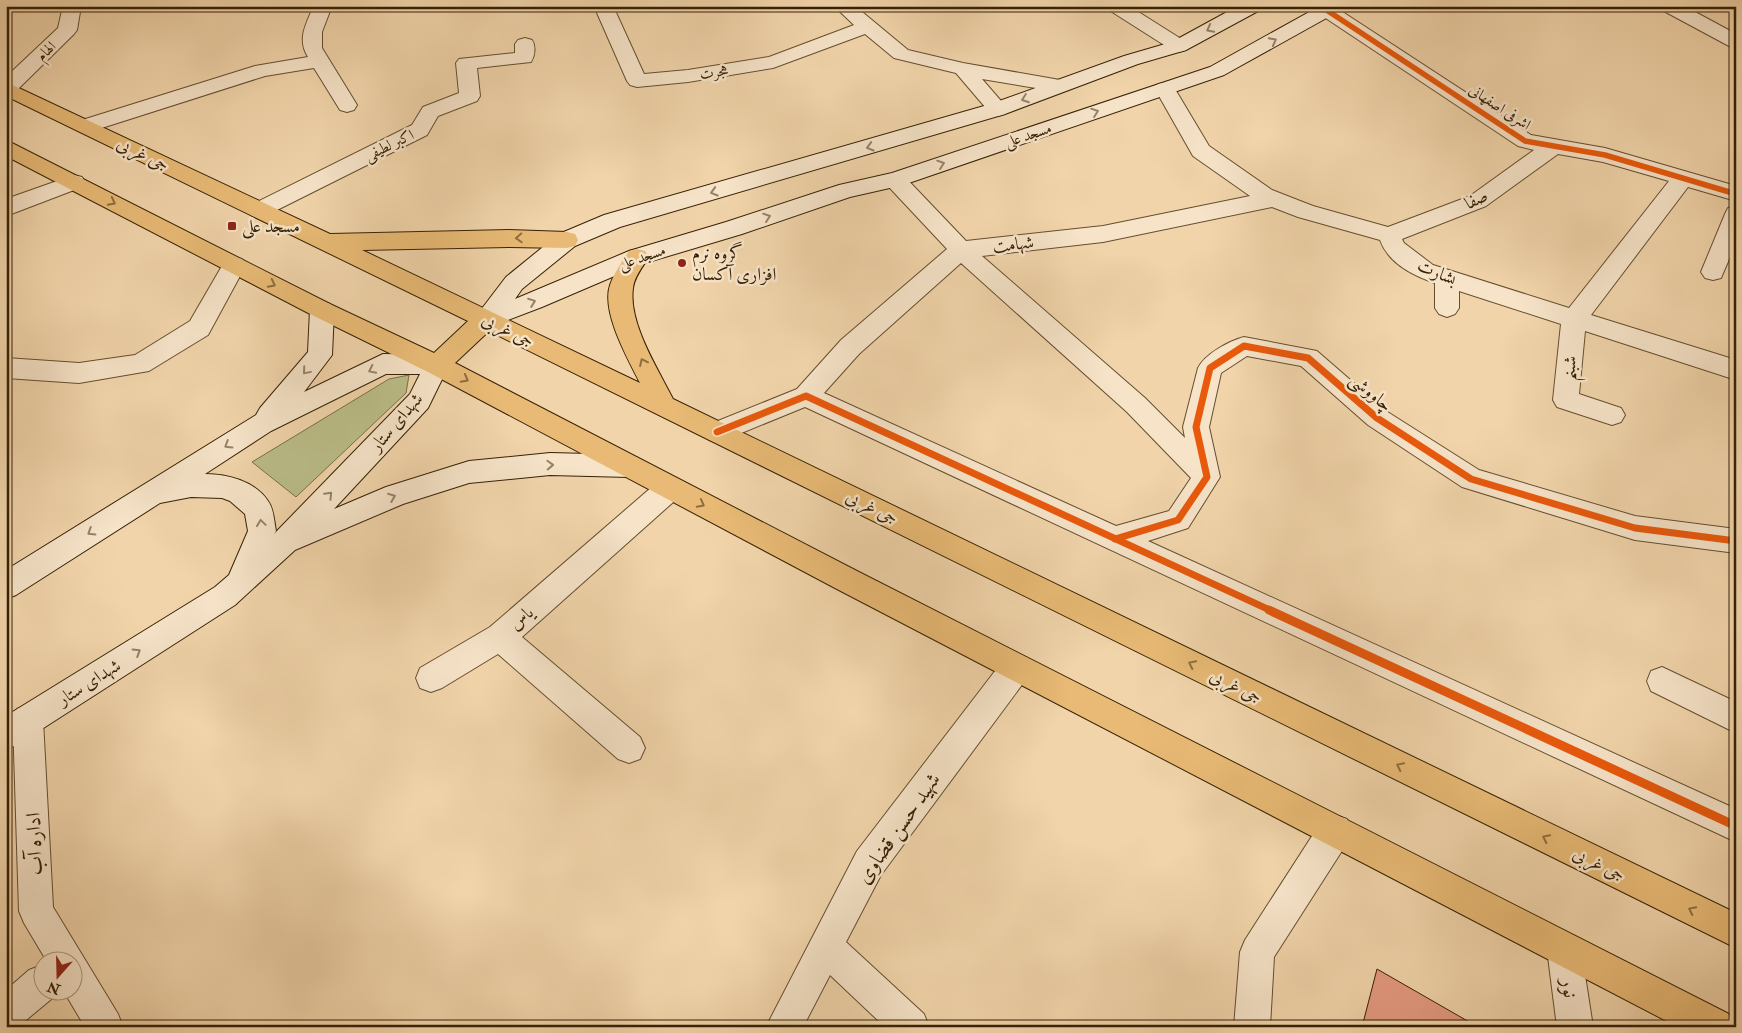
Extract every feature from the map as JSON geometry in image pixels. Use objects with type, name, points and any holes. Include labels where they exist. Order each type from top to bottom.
[{"type":"main road","name":"جی غربی","points":[[7,88],[486,319],[1736,931]]},
{"type":"main road","points":[[6,148],[322,310],[437,365],[1016,668],[1716,1027]]},
{"type":"main road","points":[[321,240],[376,243],[530,237],[567,240]]},
{"type":"main road","points":[[637,257],[621,286],[620,304],[629,332],[664,406]]},
{"type":"main road","points":[[437,365],[486,319]]},
{"type":"street","name":"الهام","points":[[7,88],[67,30],[72,6]]},
{"type":"street","points":[[315,6],[321,11],[312,32],[312,48],[346,105]]},
{"type":"street","name":"هجرت","points":[[603,6],[637,82],[773,62],[866,27]]},
{"type":"street","points":[[843,6],[866,27],[901,54],[964,70],[1060,86]]},
{"type":"street","points":[[1116,6],[1179,46]]},
{"type":"street","name":"مسجد علی","points":[[486,319],[514,282],[567,240],[612,221],[998,109],[1131,60],[1179,46],[1253,6]]},
{"type":"street","points":[[1669,6],[1736,42]]},
{"type":"street","name":"مسجد علی","points":[[486,319],[534,301],[637,257],[734,228],[847,190],[895,180],[1217,71],[1331,9]]},
{"type":"street","name":"اشرفی اصفهانی","points":[[1331,9],[1525,141],[1605,155],[1736,194]]},
{"type":"street","name":"اکبر لطیفی","points":[[259,210],[420,130],[430,112],[470,96],[466,63],[524,58],[525,44]]},
{"type":"street","points":[[86,126],[262,70],[321,62]]},
{"type":"street","points":[[964,70],[998,109]]},
{"type":"street","points":[[1165,89],[1201,151],[1264,195],[1306,212],[1389,235]]},
{"type":"street","name":"صفا","points":[[1389,235],[1478,200],[1554,146]]},
{"type":"street","points":[[1574,319],[1683,178]]},
{"type":"street","points":[[895,180],[961,250],[1136,405],[1207,477],[1178,520],[1115,539]]},
{"type":"street","points":[[6,208],[74,182]]},
{"type":"street","name":"شهامت","points":[[961,250],[1102,234],[1274,199]]},
{"type":"street","points":[[1713,272],[1736,214]]},
{"type":"street","name":"بشارت","points":[[1389,235],[1394,248],[1425,271],[1736,370]]},
{"type":"street","points":[[717,432],[806,396],[850,347],[961,250]]},
{"type":"street","points":[[6,368],[79,373],[140,364],[199,328],[234,265]]},
{"type":"street","points":[[1447,278],[1447,308]]},
{"type":"street","points":[[262,424],[320,355],[322,310]]},
{"type":"street","name":"شبنم","points":[[1574,319],[1566,400],[1612,415]]},
{"type":"street","name":"چاووشی","points":[[1207,477],[1196,427],[1210,368],[1244,346],[1308,358],[1377,418],[1471,479],[1635,528],[1736,541]]},
{"type":"street","name":"شهدای ستار","points":[[6,586],[262,424],[383,364],[437,365],[418,401],[283,544],[225,596],[17,727]]},
{"type":"street","points":[[806,396],[1736,826]]},
{"type":"street","points":[[283,544],[396,495],[469,472],[550,464],[629,466]]},
{"type":"street","points":[[146,497],[179,487],[211,485],[239,492],[258,508],[262,531],[240,576],[225,596]]},
{"type":"street","name":"یاس","points":[[629,748],[500,636],[670,488]]},
{"type":"street","points":[[431,678],[500,636]]},
{"type":"street","name":"شهید حسن قضاوی","points":[[784,1027],[869,863],[1016,668]]},
{"type":"street","points":[[1662,681],[1736,718]]},
{"type":"street","name":"اداره آب","points":[[17,727],[36,912],[60,950]]},
{"type":"street","points":[[1252,1027],[1257,952],[1335,831]]},
{"type":"street","points":[[825,946],[911,1027]]},
{"type":"street","name":"نور","points":[[1564,949],[1575,1027]]},
{"type":"street","points":[[82,989],[105,1027]]},
{"type":"street","points":[[6,1013],[32,991]]},
{"type":"green space","points":[[409,375],[406,393],[296,497],[252,462],[389,379]]},
{"type":"building","points":[[1377,969],[1478,1027],[1362,1027]]},
{"type":"cycle path","points":[[1328,11],[1525,141],[1605,155],[1736,194]]},
{"type":"cycle path","points":[[1115,539],[1178,520],[1207,477],[1196,427],[1210,368],[1244,346],[1308,358],[1377,418],[1471,479],[1635,528],[1736,541]]},
{"type":"cycle path","points":[[717,432],[806,396],[1736,826]]},
{"type":"place","name":"مسجد علی","points":[[232,226]]},
{"type":"place","name":"گروه نرم افزاری آکسان","points":[[682,263]]}]
